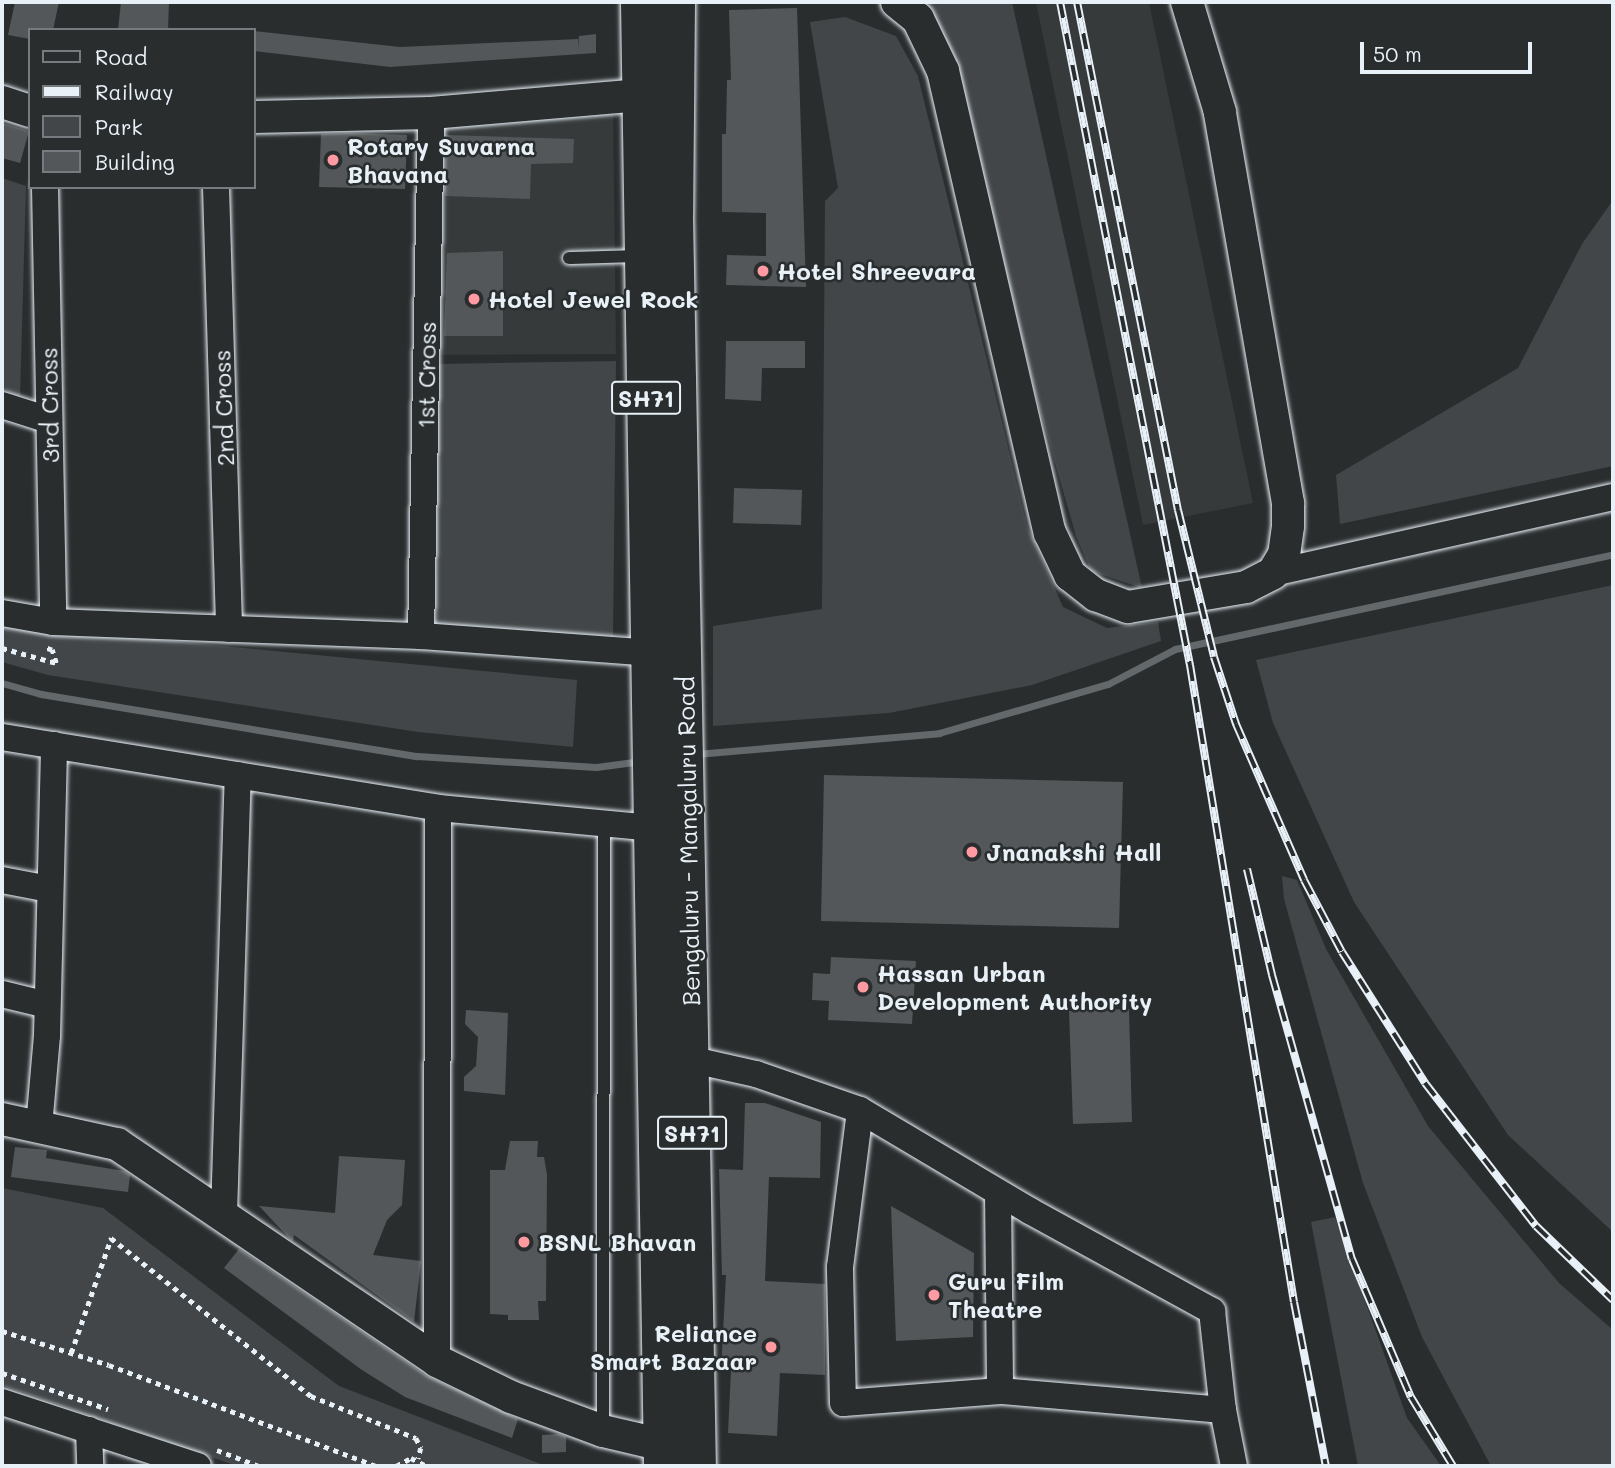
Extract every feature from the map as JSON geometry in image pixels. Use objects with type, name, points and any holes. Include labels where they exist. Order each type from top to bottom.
[{"type":"main road","name":"SH71","points":[[658,93],[663,3]]},
{"type":"main road","name":"Bengaluru - Mangaluru Road","points":[[658,93],[674,215],[669,698]]},
{"type":"main road","name":"Bengaluru - Mangaluru Road","points":[[658,93],[643,256],[650,653],[669,698]]},
{"type":"main road","name":"SH71","points":[[669,698],[671,815]]},
{"type":"main road","name":"Bengaluru - Mangaluru Road","points":[[671,815],[693,1060],[680,1456]]},
{"type":"main road","name":"Bengaluru - Mangaluru Road","points":[[671,815],[680,1456]]},
{"type":"street","points":[[897,2],[918,19],[943,71],[1050,533],[1070,575],[1096,595],[1128,607],[1246,587],[1273,573],[1613,497]]},
{"type":"street","points":[[1187,2],[1220,112],[1288,503],[1284,555],[1273,573]]},
{"type":"street","points":[[256,117],[430,113],[658,93]]},
{"type":"street","points":[[2,102],[28,110]]},
{"type":"street","name":"1st Cross","points":[[421,636],[430,113]]},
{"type":"street","name":"3rd Cross","points":[[45,189],[53,622]]},
{"type":"street","name":"2nd Cross","points":[[216,189],[229,629]]},
{"type":"street","points":[[2,405],[49,420]]},
{"type":"street","points":[[2,613],[53,622],[421,636],[650,653]]},
{"type":"street","points":[[2,737],[438,808],[604,823],[671,815]]},
{"type":"street","points":[[39,1128],[47,1005],[54,745]]},
{"type":"street","points":[[225,1214],[238,775]]},
{"type":"street","points":[[438,808],[438,1361]]},
{"type":"street","points":[[2,880],[49,889]]},
{"type":"street","points":[[2,994],[47,1005]]},
{"type":"street","points":[[693,1060],[756,1074],[860,1110],[998,1193],[1212,1311],[1223,1410],[1234,1466]]},
{"type":"street","points":[[860,1110],[840,1266],[843,1403],[1000,1391],[1223,1410]]},
{"type":"street","points":[[2,1119],[117,1144],[225,1214],[438,1361],[511,1397],[680,1456]]},
{"type":"street","points":[[998,1193],[1000,1391]]},
{"type":"street","points":[[2,1402],[198,1466]]},
{"type":"street","points":[[89,1430],[90,1466]]},
{"type":"lane","points":[[569,258],[643,256]]},
{"type":"lane","points":[[603,1431],[604,823]]},
{"type":"path","points":[[2,648],[56,663],[52,650],[40,646]]},
{"type":"path","points":[[71,1353],[111,1238],[311,1396],[416,1438],[421,1448],[418,1459]]},
{"type":"path","points":[[2,1331],[71,1353],[376,1466]]},
{"type":"path","points":[[396,1466],[405,1460],[418,1459],[427,1466]]},
{"type":"shaded area","points":[[1036,2],[1149,2],[1253,503],[1143,525]]},
{"type":"shaded area","points":[[613,105],[616,354],[431,355],[438,121]]},
{"type":"green space","points":[[926,2],[1012,2],[1142,588],[1091,571],[1076,536],[1036,396],[955,62]]},
{"type":"green space","points":[[845,17],[896,36],[918,76],[1027,526],[1063,607],[1107,628],[1158,622],[1161,641],[1032,685],[889,713],[713,726],[713,626],[822,609],[825,201],[838,188],[810,22]]},
{"type":"green space","points":[[2,178],[26,186],[20,397],[2,388]]},
{"type":"green space","points":[[1613,200],[1613,466],[1340,524],[1336,475],[1518,368],[1582,244]]},
{"type":"green space","points":[[616,361],[613,638],[436,625],[438,364]]},
{"type":"green space","points":[[1613,585],[1613,1232],[1508,1135],[1354,902],[1273,723],[1256,660]]},
{"type":"green space","points":[[2,625],[577,680],[573,747],[418,732],[48,675],[2,662]]},
{"type":"green space","points":[[1282,876],[1297,880],[1326,949],[1428,1126],[1559,1283],[1613,1330],[1613,1466],[1491,1466],[1422,1337],[1363,1183],[1284,899]]},
{"type":"green space","points":[[2,1188],[103,1208],[339,1386],[546,1466],[237,1466],[2,1385]]},
{"type":"green space","points":[[1335,1217],[1407,1418],[1441,1466],[1358,1466],[1311,1222]]},
{"type":"building","points":[[15,2],[59,2],[53,28],[28,28],[28,39],[8,35]]},
{"type":"building","points":[[121,2],[169,2],[168,28],[118,28]]},
{"type":"building","points":[[797,8],[806,287],[726,285],[727,255],[766,256],[766,213],[722,212],[722,134],[726,134],[727,80],[731,80],[729,10]]},
{"type":"building","points":[[256,31],[400,47],[578,39],[578,48],[579,36],[596,34],[596,53],[390,67],[256,51]]},
{"type":"building","points":[[2,123],[28,131],[20,163],[2,158]]},
{"type":"building","points":[[321,134],[407,135],[405,189],[319,187]]},
{"type":"building","points":[[446,135],[574,139],[573,163],[531,164],[530,199],[445,196]]},
{"type":"building","points":[[503,251],[503,336],[444,336],[447,253]]},
{"type":"building","points":[[726,341],[805,341],[805,368],[762,368],[761,401],[725,399]]},
{"type":"building","points":[[734,488],[802,490],[801,525],[733,523]]},
{"type":"building","name":"Jnanakshi Hall","points":[[824,775],[1123,782],[1119,928],[821,921]]},
{"type":"building","name":"Hassan Urban Development Authority","points":[[831,957],[916,961],[912,1024],[828,1020],[829,1001],[812,1000],[813,973],[830,974]]},
{"type":"building","points":[[1129,1009],[1132,1122],[1073,1124],[1069,1011]]},
{"type":"building","points":[[466,1010],[508,1013],[505,1095],[464,1091],[464,1077],[476,1066],[478,1037],[465,1024]]},
{"type":"building","points":[[745,1103],[765,1103],[821,1122],[820,1178],[769,1177],[765,1281],[825,1284],[825,1375],[780,1373],[777,1436],[728,1433],[731,1370],[721,1370],[726,1275],[722,1275],[719,1169],[743,1170]]},
{"type":"building","name":"BSNL Bhavan","points":[[510,1141],[538,1141],[537,1157],[544,1157],[547,1175],[546,1301],[538,1301],[539,1320],[508,1320],[508,1315],[490,1314],[490,1170],[505,1170]]},
{"type":"building","points":[[15,1147],[47,1150],[46,1158],[124,1171],[130,1175],[128,1192],[11,1177]]},
{"type":"building","points":[[339,1156],[405,1160],[402,1205],[387,1220],[373,1255],[421,1261],[414,1322],[294,1235],[293,1241],[290,1239],[259,1206],[335,1213]]},
{"type":"building","name":"Guru Film Theatre","points":[[891,1206],[974,1253],[973,1337],[896,1341]]},
{"type":"building","points":[[239,1249],[427,1376],[518,1419],[512,1438],[405,1397],[362,1370],[224,1268]]},
{"type":"building","points":[[559,1434],[566,1437],[566,1452],[542,1453],[542,1435]]},
{"type":"waterway","points":[[696,754],[939,733],[1108,684],[1175,649],[1613,554]]},
{"type":"waterway","points":[[2,683],[41,694],[417,756],[596,767],[642,761]]},
{"type":"railway","points":[[1060,2],[1190,665],[1294,1302],[1326,1466]]},
{"type":"railway","points":[[1077,2],[1178,510],[1214,657],[1236,724],[1304,880],[1342,952],[1425,1083],[1536,1226],[1613,1300]]},
{"type":"railway","points":[[1247,869],[1272,975],[1352,1259],[1411,1397],[1453,1466]]},
{"type":"place","name":"Rotary Suvarna Bhavana","points":[[333,160]]},
{"type":"place","name":"Hotel Shreevara","points":[[763,271]]},
{"type":"place","name":"Hotel Jewel Rock","points":[[474,299]]},
{"type":"place","name":"Jnanakshi Hall","points":[[972,852]]},
{"type":"place","name":"Hassan Urban Development Authority","points":[[863,987]]},
{"type":"place","name":"BSNL Bhavan","points":[[524,1242]]},
{"type":"place","name":"Guru Film Theatre","points":[[934,1295]]},
{"type":"place","name":"Reliance Smart Bazaar","points":[[771,1347]]}]
